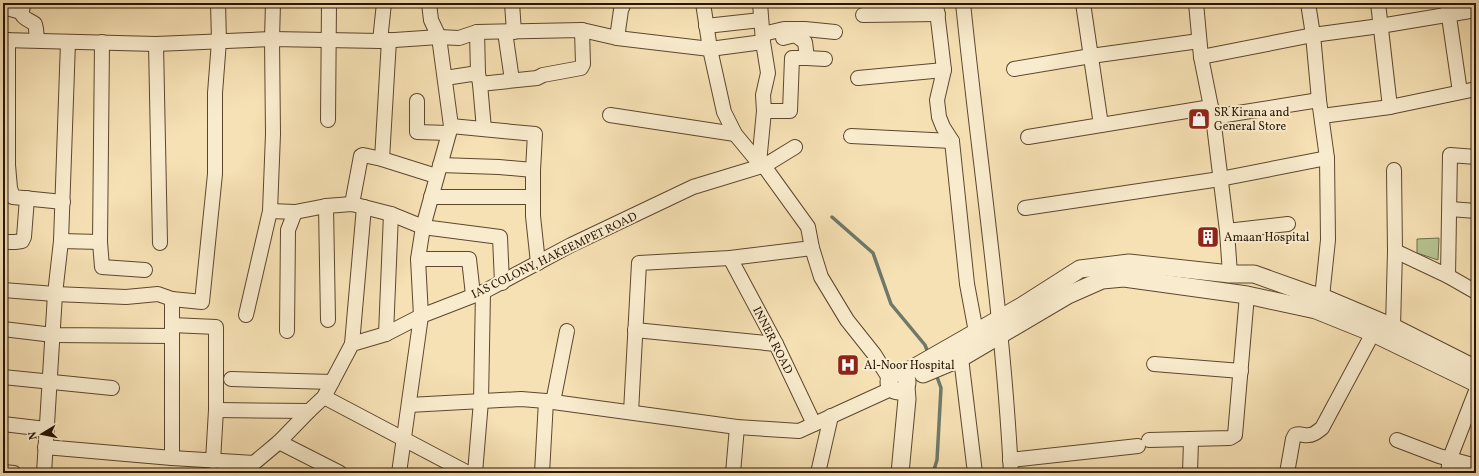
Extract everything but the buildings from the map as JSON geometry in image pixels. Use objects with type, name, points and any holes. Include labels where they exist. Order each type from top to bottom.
[{"type":"street","points":[[3,290],[126,297],[158,294],[172,299],[202,302],[215,174],[215,93],[219,41],[218,3]]},
{"type":"street","points":[[246,315],[270,211],[273,134],[272,39],[274,3]]},
{"type":"street","points":[[328,120],[329,3]]},
{"type":"street","points":[[382,159],[385,40],[384,3]]},
{"type":"street","points":[[399,473],[420,316],[418,259],[423,227],[449,130],[445,78],[439,37],[431,20],[428,3]]},
{"type":"street","points":[[512,3],[510,32],[512,80]]},
{"type":"street","points":[[617,38],[621,10],[624,3]]},
{"type":"street","points":[[703,3],[710,49],[724,112],[735,134],[762,165],[808,227],[812,248],[821,277],[848,320],[874,354],[899,382],[907,399],[900,473]]},
{"type":"street","points":[[760,3],[763,40],[768,73],[763,95],[764,111],[762,165]]},
{"type":"street","points":[[963,3],[972,93],[1000,327],[1011,467],[1143,443],[1230,438],[1235,435],[1247,295]]},
{"type":"street","points":[[1083,3],[1100,125]]},
{"type":"street","points":[[1196,3],[1201,57],[1212,112],[1227,231],[1230,274]]},
{"type":"street","points":[[1308,3],[1327,158],[1328,240],[1319,303]]},
{"type":"street","points":[[1378,3],[1390,107]]},
{"type":"street","points":[[3,7],[23,8],[25,19],[34,24],[37,40]]},
{"type":"street","points":[[863,15],[937,9],[944,70],[937,100],[939,117],[943,127],[952,141],[967,284],[976,332]]},
{"type":"street","points":[[1201,57],[1313,35],[1380,26],[1448,9],[1476,10]]},
{"type":"street","points":[[1448,9],[1460,92]]},
{"type":"street","points":[[706,26],[761,20]]},
{"type":"street","points":[[763,40],[784,29],[805,29],[836,32]]},
{"type":"street","points":[[445,78],[512,80],[538,78],[543,75],[581,68],[583,64],[582,30]]},
{"type":"street","points":[[63,202],[13,196],[10,188],[6,40],[156,44],[272,39],[385,40],[439,37],[460,38],[477,32],[582,30],[617,38],[710,49],[795,35],[805,42],[807,58]]},
{"type":"street","points":[[477,32],[479,78],[484,129]]},
{"type":"street","points":[[1014,69],[1091,56],[1199,41]]},
{"type":"street","points":[[44,473],[49,382],[61,241],[68,42]]},
{"type":"street","points":[[102,42],[100,242],[102,267],[145,270]]},
{"type":"street","points":[[156,44],[160,243]]},
{"type":"street","points":[[764,111],[790,111],[792,58],[825,59]]},
{"type":"street","points":[[858,78],[944,70]]},
{"type":"street","points":[[1322,116],[1390,107],[1476,89]]},
{"type":"street","points":[[1028,137],[1100,125],[1319,100]]},
{"type":"street","points":[[416,101],[417,132],[484,129],[535,134],[533,216],[538,263]]},
{"type":"street","points":[[610,115],[735,134]]},
{"type":"street","points":[[851,136],[952,141]]},
{"type":"street","name":"IAS COLONY, HAKEEMPET ROAD","points":[[352,344],[386,334],[420,316],[502,283],[571,245],[693,187],[762,165],[795,147]]},
{"type":"street","points":[[45,447],[213,461],[252,468],[324,398],[352,344],[361,156],[363,155],[438,171],[499,167],[533,170]]},
{"type":"street","points":[[1448,276],[1450,155],[1476,157]]},
{"type":"street","points":[[1026,208],[1220,179],[1327,158]]},
{"type":"street","points":[[1391,334],[1395,251],[1394,170]]},
{"type":"street","points":[[431,197],[533,197]]},
{"type":"street","points":[[3,242],[22,241],[24,237],[26,198]]},
{"type":"street","points":[[270,211],[295,212],[326,206],[358,206],[391,214],[423,227],[500,237],[502,283]]},
{"type":"street","points":[[326,206],[328,320]]},
{"type":"street","points":[[1450,209],[1476,211]]},
{"type":"street","points":[[287,331],[288,230],[295,212]]},
{"type":"street","points":[[386,334],[391,214]]},
{"type":"street","points":[[1227,231],[1288,224]]},
{"type":"street","points":[[61,241],[100,242]]},
{"type":"street","points":[[631,412],[639,263],[730,258],[812,248]]},
{"type":"street","points":[[1395,251],[1448,276],[1476,292]]},
{"type":"street","name":"INNER ROAD","points":[[730,258],[776,344],[814,424]]},
{"type":"street","points":[[418,259],[469,259],[478,293],[481,401],[475,473]]},
{"type":"street","points":[[932,363],[961,358],[1000,327],[1080,269],[1129,263],[1230,274],[1254,274],[1310,294],[1319,303],[1373,333],[1391,334],[1476,383]]},
{"type":"street","points":[[409,405],[521,399],[550,401],[737,426],[799,431],[899,382],[932,363],[976,332],[1000,327],[1102,280],[1124,278],[1247,295],[1319,303],[1476,369]]},
{"type":"street","points":[[172,299],[172,458]]},
{"type":"street","points":[[3,330],[53,335],[216,327],[216,410],[213,461]]},
{"type":"street","points":[[542,473],[550,401],[567,330]]},
{"type":"street","points":[[635,330],[776,344]]},
{"type":"street","points":[[1286,473],[1295,435],[1309,435],[1316,433],[1322,428],[1373,333]]},
{"type":"street","points":[[961,358],[975,473]]},
{"type":"street","points":[[1154,364],[1241,371]]},
{"type":"street","points":[[3,377],[112,388]]},
{"type":"street","points":[[230,379],[332,382]]},
{"type":"street","points":[[1448,473],[1450,458],[1476,391]]},
{"type":"street","points":[[324,398],[468,473]]},
{"type":"street","points":[[216,410],[309,411]]},
{"type":"street","points":[[818,473],[831,416]]},
{"type":"street","points":[[3,424],[46,429]]},
{"type":"street","points":[[733,473],[737,426]]},
{"type":"street","points":[[1190,473],[1191,440]]},
{"type":"street","points":[[1397,440],[1439,456],[1476,466]]},
{"type":"street","points":[[279,442],[340,473]]},
{"type":"street","points":[[3,472],[14,473]]},
{"type":"green space","points":[[1439,238],[1438,260],[1417,253],[1417,239]]},
{"type":"waterway","points":[[832,217],[873,253],[891,304],[925,345],[929,355]]},
{"type":"waterway","points":[[933,473],[937,460],[941,388],[936,374]]},
{"type":"place","name":"SR Kirana and General Store","points":[[1199,119]]},
{"type":"place","name":"Amaan Hospital","points":[[1208,237]]},
{"type":"place","name":"Al-Noor Hospital","points":[[848,365]]}]
